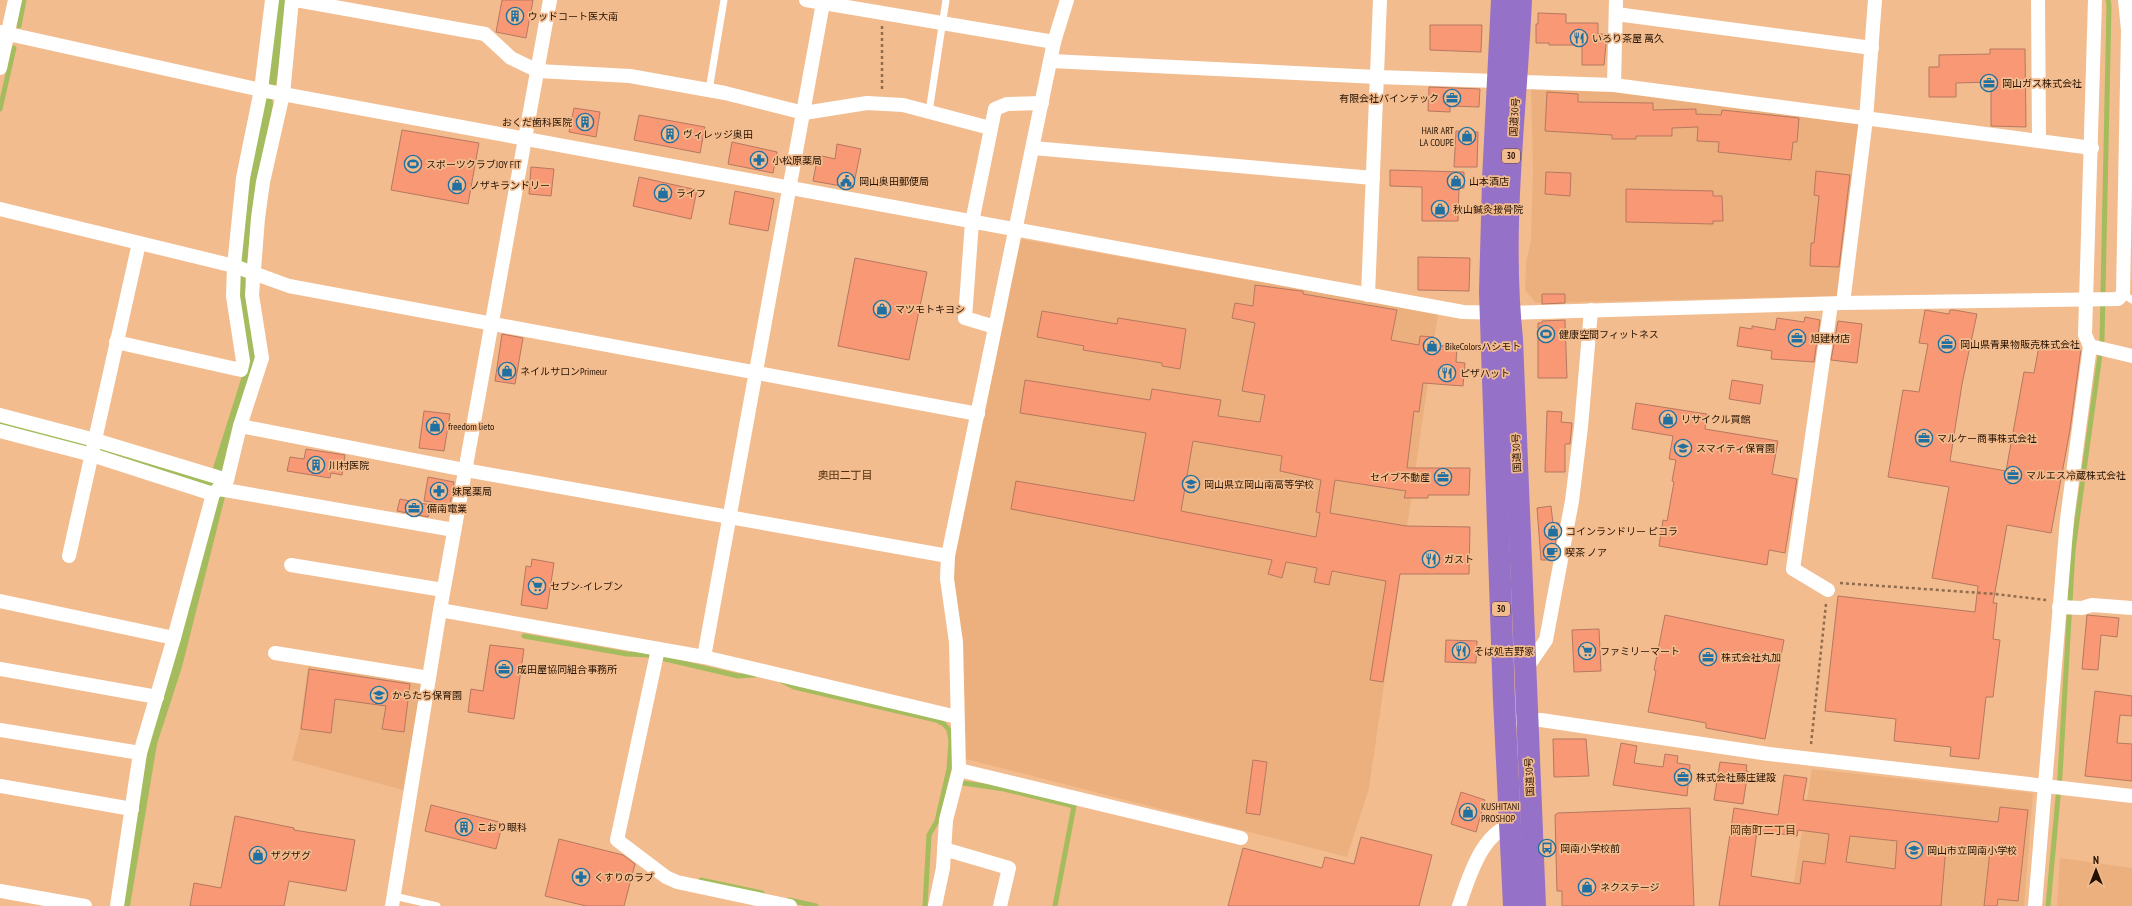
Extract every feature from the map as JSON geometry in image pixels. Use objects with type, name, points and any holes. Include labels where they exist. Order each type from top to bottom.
[{"type":"highway","name":"国道30号","points":[[1502,0],[1508,81]]},
{"type":"highway","name":"国道30号","points":[[1520,0],[1493,180],[1500,312],[1504,720],[1535,906]]},
{"type":"highway","name":"国道30号","points":[[1500,312],[1512,338],[1526,720],[1521,825],[1514,906]]},
{"type":"street","points":[[0,68],[4,33],[15,0]]},
{"type":"street","points":[[116,342],[241,370],[243,361],[233,296],[234,266],[244,178],[260,90],[272,0]]},
{"type":"street","points":[[117,906],[140,753],[174,638],[262,358],[252,295],[258,218],[263,182],[283,94],[292,0]]},
{"type":"street","points":[[296,0],[485,34],[511,58],[538,71],[630,76],[709,90],[804,113],[867,103],[903,106],[990,128]]},
{"type":"street","points":[[393,901],[440,610],[491,322],[526,140],[550,0]]},
{"type":"street","points":[[806,0],[1054,42]]},
{"type":"street","points":[[935,906],[943,868],[946,820],[959,770],[956,642],[946,580],[948,556],[978,414],[1014,230],[1033,148],[1054,42],[1067,0]]},
{"type":"street","points":[[1368,295],[1380,0]]},
{"type":"street","points":[[1827,589],[1793,569],[1866,119],[1875,0]]},
{"type":"street","points":[[2038,0],[2039,141]]},
{"type":"street","points":[[2035,906],[2074,452],[2091,347],[2086,335],[2095,0]]},
{"type":"street","points":[[4,33],[260,90],[526,140],[791,187],[1014,230],[1463,312],[1500,312],[1837,304],[2088,301],[2122,298],[2128,30],[2126,0]]},
{"type":"street","points":[[704,657],[791,187],[823,3]]},
{"type":"street","points":[[1614,85],[1616,7],[1872,48]]},
{"type":"street","points":[[1051,61],[1377,77],[1614,85],[2092,148]]},
{"type":"street","points":[[995,327],[965,318],[972,222],[990,128],[996,110],[1008,104],[1042,103]]},
{"type":"street","points":[[1033,148],[1373,178]]},
{"type":"street","points":[[0,209],[234,266],[289,286],[491,322],[978,414]]},
{"type":"street","points":[[69,556],[139,242]]},
{"type":"street","points":[[1524,671],[1546,640],[1569,517],[1581,427],[1591,310]]},
{"type":"street","points":[[2091,347],[2132,356]]},
{"type":"street","points":[[0,415],[94,447],[221,487],[454,530]]},
{"type":"street","points":[[240,426],[465,470],[948,556]]},
{"type":"street","points":[[0,431],[94,447],[207,474],[221,487]]},
{"type":"street","points":[[291,566],[444,590]]},
{"type":"street","points":[[0,601],[174,638]]},
{"type":"street","points":[[2061,605],[2082,608],[2092,605],[2132,608]]},
{"type":"street","points":[[440,610],[657,655],[704,657],[957,717]]},
{"type":"street","points":[[275,652],[429,678]]},
{"type":"street","points":[[657,655],[617,840],[666,877],[677,882],[790,906]]},
{"type":"street","points":[[0,669],[157,697]]},
{"type":"street","points":[[1504,720],[1541,720],[1809,759],[2132,796]]},
{"type":"street","points":[[0,730],[140,753]]},
{"type":"street","points":[[959,770],[1241,838]]},
{"type":"street","points":[[0,786],[132,809]]},
{"type":"street","points":[[1459,906],[1473,863],[1494,836],[1521,825]]},
{"type":"street","points":[[944,848],[1009,868],[1000,906]]},
{"type":"street","points":[[0,890],[85,906]]},
{"type":"lane","points":[[709,90],[724,0]]},
{"type":"lane","points":[[929,112],[946,0]]},
{"type":"lane","points":[[393,901],[437,906]]},
{"type":"path","points":[[882,13],[882,104]]},
{"type":"path","points":[[1809,759],[1827,589],[1831,583],[1994,594],[2061,605]]},
{"type":"shaded area","points":[[278,0],[288,0],[274,99],[272,99],[273,105],[255,191],[245,280],[247,305],[257,357],[218,478],[225,497],[182,667],[157,744],[130,906],[121,906],[147,753],[212,486],[205,487],[0,427],[0,419],[211,474],[247,360],[236,286],[248,187]]},
{"type":"shaded area","points":[[1531,88],[1617,90],[1860,123],[1838,296],[1536,303],[1525,290],[1526,262],[1531,241],[1533,169]]},
{"type":"shaded area","name":"岡山県立岡山南高等学校","points":[[1021,239],[1438,314],[1369,788],[1347,857],[966,759],[963,659],[952,559]]},
{"type":"shaded area","points":[[308,666],[422,683],[403,790],[292,760],[299,734]]},
{"type":"shaded area","name":"岡山市立岡南小学校","points":[[1812,769],[2033,793],[2024,906],[1790,906]]},
{"type":"shaded area","points":[[2060,858],[2132,868],[2132,906],[2057,906]]},
{"type":"building","name":"ウッドコート医大南","points":[[502,0],[533,0],[526,38],[496,32]]},
{"type":"building","points":[[1538,13],[1566,14],[1566,23],[1598,23],[1598,34],[1607,34],[1604,65],[1582,65],[1582,45],[1549,45],[1549,43],[1536,43],[1536,24],[1538,24]]},
{"type":"building","points":[[1430,25],[1482,25],[1481,52],[1430,50]]},
{"type":"building","points":[[1990,49],[2025,49],[2026,127],[1991,126],[1991,82],[1956,83],[1956,97],[1929,97],[1929,67],[1939,67],[1939,55],[1990,54]]},
{"type":"building","points":[[1429,87],[1480,89],[1479,107],[1450,106],[1450,112],[1428,111]]},
{"type":"building","points":[[1547,92],[1578,94],[1578,102],[1653,103],[1653,110],[1696,109],[1696,114],[1721,115],[1722,110],[1799,118],[1797,142],[1793,142],[1791,160],[1718,152],[1719,142],[1697,141],[1698,127],[1672,128],[1672,136],[1636,136],[1636,139],[1612,139],[1612,135],[1545,131]]},
{"type":"building","name":"おくだ歯科医院","points":[[574,108],[600,112],[596,137],[569,132]]},
{"type":"building","name":"ヴィレッジ奥田","points":[[639,115],[705,127],[700,153],[634,140]]},
{"type":"building","points":[[402,130],[479,143],[468,204],[391,190]]},
{"type":"building","points":[[1456,131],[1478,132],[1477,167],[1454,167]]},
{"type":"building","points":[[732,142],[777,152],[773,173],[728,164]]},
{"type":"building","points":[[837,144],[861,149],[853,188],[813,181],[818,155],[835,159]]},
{"type":"building","points":[[531,167],[554,169],[551,196],[529,194]]},
{"type":"building","points":[[1390,170],[1464,172],[1464,188],[1459,188],[1458,221],[1422,221],[1422,187],[1390,186]]},
{"type":"building","points":[[1816,171],[1850,175],[1839,267],[1810,266],[1811,243],[1814,243],[1819,196],[1814,195]]},
{"type":"building","points":[[1546,172],[1571,173],[1570,196],[1545,194]]},
{"type":"building","points":[[639,177],[697,190],[691,219],[633,206]]},
{"type":"building","points":[[1626,189],[1713,191],[1713,196],[1722,196],[1723,221],[1713,221],[1713,224],[1626,222]]},
{"type":"building","points":[[735,191],[774,199],[768,231],[729,224]]},
{"type":"building","points":[[1418,257],[1470,258],[1469,291],[1418,290]]},
{"type":"building","name":"マツモトキヨシ","points":[[855,258],[927,272],[909,360],[838,346]]},
{"type":"building","points":[[1255,285],[1303,291],[1303,294],[1397,310],[1391,340],[1419,345],[1420,336],[1434,337],[1433,345],[1457,347],[1456,362],[1465,363],[1463,386],[1423,383],[1419,412],[1414,411],[1407,468],[1470,468],[1469,495],[1428,495],[1428,498],[1404,498],[1406,491],[1335,480],[1330,513],[1406,526],[1470,527],[1469,574],[1400,574],[1383,682],[1370,680],[1386,581],[1332,571],[1329,585],[1314,582],[1317,568],[1286,562],[1282,578],[1268,574],[1272,560],[1011,509],[1016,481],[1134,501],[1146,433],[1020,413],[1025,380],[1150,400],[1152,389],[1221,400],[1218,416],[1260,422],[1265,395],[1242,391],[1255,323],[1232,318],[1235,303],[1253,306]],"holes":[[[1193,441],[1282,456],[1280,471],[1321,480],[1316,512],[1320,513],[1316,537],[1181,511]]]},
{"type":"building","points":[[1542,294],[1565,294],[1565,303],[1542,304]]},
{"type":"building","points":[[1925,310],[1949,314],[1950,310],[1954,310],[1977,314],[1962,384],[1950,461],[2006,471],[2024,372],[2034,373],[2040,341],[2081,349],[2070,430],[2051,533],[2007,525],[1993,603],[1997,603],[1993,639],[2000,640],[1993,697],[1986,697],[1979,759],[1950,756],[1951,747],[1894,741],[1896,719],[1825,711],[1838,596],[1975,612],[1978,586],[1932,578],[1949,487],[1888,477],[1903,390],[1919,392],[1928,344],[1919,343]]},
{"type":"building","points":[[1042,311],[1117,324],[1118,318],[1186,329],[1180,369],[1162,366],[1162,363],[1083,350],[1084,346],[1037,337]]},
{"type":"building","points":[[1805,317],[1820,320],[1814,362],[1771,359],[1772,351],[1737,346],[1740,327],[1752,329],[1752,326],[1775,330],[1777,318],[1804,322]]},
{"type":"building","points":[[1565,320],[1567,378],[1538,378],[1538,323],[1542,323],[1542,321]]},
{"type":"building","points":[[1838,321],[1862,324],[1857,363],[1831,360]]},
{"type":"building","points":[[502,334],[523,338],[515,384],[495,381]]},
{"type":"building","points":[[1732,380],[1763,385],[1760,404],[1729,399]]},
{"type":"building","points":[[1636,403],[1707,414],[1705,429],[1778,441],[1772,474],[1797,479],[1785,553],[1769,550],[1767,565],[1659,546],[1663,520],[1667,521],[1674,482],[1672,481],[1676,460],[1669,459],[1673,436],[1632,429]]},
{"type":"building","points":[[424,411],[450,414],[444,451],[419,448]]},
{"type":"building","points":[[1547,411],[1562,412],[1561,422],[1572,423],[1570,444],[1565,444],[1565,472],[1545,472]]},
{"type":"building","name":"川村医院","points":[[306,449],[345,455],[342,475],[331,473],[330,478],[287,471],[290,457],[304,459]]},
{"type":"building","name":"妹尾薬局","points":[[428,477],[454,482],[450,505],[424,501]]},
{"type":"building","name":"備南電業","points":[[400,499],[431,505],[428,517],[397,511]]},
{"type":"building","points":[[1551,506],[1553,523],[1559,523],[1552,560],[1541,560],[1537,508]]},
{"type":"building","name":"セブン-イレブン","points":[[532,559],[554,563],[547,609],[521,605],[526,566],[531,567]]},
{"type":"building","points":[[1665,615],[1784,640],[1765,739],[1706,728],[1706,723],[1648,712],[1656,671],[1654,670]]},
{"type":"building","points":[[2087,615],[2119,618],[2117,637],[2101,635],[2098,670],[2082,669]]},
{"type":"building","points":[[1599,629],[1601,671],[1574,672],[1572,630]]},
{"type":"building","points":[[1446,640],[1477,641],[1476,663],[1445,662]]},
{"type":"building","name":"成田屋協同組合事務所","points":[[490,645],[524,649],[514,719],[468,712],[471,689],[483,691]]},
{"type":"building","points":[[309,669],[410,684],[404,732],[382,729],[386,706],[335,699],[331,733],[301,729]]},
{"type":"building","points":[[2095,691],[2132,696],[2132,716],[2120,715],[2117,743],[2132,744],[2132,781],[2085,776]]},
{"type":"building","points":[[1553,739],[1586,739],[1589,776],[1554,777]]},
{"type":"building","points":[[1621,743],[1637,746],[1634,763],[1663,767],[1665,754],[1678,756],[1677,763],[1690,765],[1687,796],[1613,785]]},
{"type":"building","points":[[1253,760],[1267,762],[1260,815],[1246,813]]},
{"type":"building","points":[[1720,762],[1747,765],[1746,771],[1748,771],[1743,804],[1714,800]]},
{"type":"building","points":[[1784,775],[1807,778],[1803,800],[1998,822],[2000,807],[2028,810],[2018,901],[1998,899],[1997,906],[1984,906],[1990,851],[1946,846],[1941,906],[1719,906],[1734,808],[1778,815]],"holes":[[[1798,830],[1829,834],[1825,864],[1803,861],[1800,884],[1751,876],[1757,831],[1797,836]],[[1850,836],[1897,841],[1895,869],[1846,862]]]},
{"type":"building","name":"KUSHITANI PROSHOP","points":[[1461,792],[1485,800],[1476,832],[1451,824]]},
{"type":"building","name":"こおり眼科","points":[[431,805],[503,823],[496,849],[425,831]]},
{"type":"building","points":[[1690,808],[1694,906],[1562,906],[1562,891],[1557,891],[1555,815],[1558,813]]},
{"type":"building","name":"ザグザグ","points":[[235,816],[294,828],[294,830],[355,840],[346,891],[289,881],[284,906],[190,906],[194,883],[221,888]]},
{"type":"building","points":[[1361,837],[1432,855],[1419,906],[1228,906],[1243,848],[1322,868],[1325,857],[1354,864]]},
{"type":"building","points":[[559,839],[623,855],[635,864],[624,906],[586,906],[545,896]]},
{"type":"waterway","points":[[19,26],[24,0]]},
{"type":"waterway","points":[[2048,906],[2060,776],[2073,550],[2102,340],[2108,0]]},
{"type":"waterway","points":[[0,109],[14,48]]},
{"type":"waterway","points":[[220,476],[225,455]]},
{"type":"waterway","points":[[524,636],[627,654],[648,655],[738,676],[755,675]]},
{"type":"waterway","points":[[782,681],[794,687],[936,720],[944,724],[949,730],[951,741],[949,769],[937,821],[929,835],[925,906]]},
{"type":"waterway","points":[[963,783],[1004,789],[1074,806],[1055,906]]},
{"type":"waterway","points":[[701,880],[762,893]]},
{"type":"waterway","points":[[789,900],[816,906]]},
{"type":"place","name":"ウッドコート医大南","points":[[515,16]]},
{"type":"place","name":"いろり茶屋 萬久","points":[[1579,38]]},
{"type":"place","name":"岡山ガス株式会社","points":[[1989,83]]},
{"type":"place","name":"有限会社パインテック","points":[[1452,98]]},
{"type":"place","name":"おくだ歯科医院","points":[[585,122]]},
{"type":"place","name":"ヴィレッジ奥田","points":[[670,134]]},
{"type":"place","name":"HAIR ART LA COUPE","points":[[1467,136]]},
{"type":"place","name":"小松原薬局","points":[[759,160]]},
{"type":"place","name":"スポーツクラブJOY FIT","points":[[413,164]]},
{"type":"place","name":"岡山奥田郵便局","points":[[846,181]]},
{"type":"place","name":"山本酒店","points":[[1456,181]]},
{"type":"place","name":"ノザキランドリー","points":[[457,185]]},
{"type":"place","name":"ライフ","points":[[663,193]]},
{"type":"place","name":"秋山鍼灸接骨院","points":[[1440,209]]},
{"type":"place","name":"マツモトキヨシ","points":[[882,309]]},
{"type":"place","name":"健康空間フィットネス","points":[[1546,334]]},
{"type":"place","name":"旭建材店","points":[[1797,338]]},
{"type":"place","name":"岡山県青果物販売株式会社","points":[[1947,344]]},
{"type":"place","name":"BikeColorsハシモト","points":[[1432,346]]},
{"type":"place","name":"ネイルサロンPrimeur","points":[[507,371]]},
{"type":"place","name":"ピザハット","points":[[1447,373]]},
{"type":"place","name":"リサイクル買館","points":[[1668,419]]},
{"type":"place","name":"freedom lieto","points":[[435,426]]},
{"type":"place","name":"マルケー商事株式会社","points":[[1924,438]]},
{"type":"place","name":"スマイティ保育園","points":[[1683,448]]},
{"type":"place","name":"川村医院","points":[[316,465]]},
{"type":"place","name":"マルエス冷蔵株式会社","points":[[2013,475]]},
{"type":"place","name":"セイブ不動産","points":[[1443,477]]},
{"type":"place","name":"岡山県立岡山南高等学校","points":[[1191,484]]},
{"type":"place","name":"妹尾薬局","points":[[439,491]]},
{"type":"place","name":"備南電業","points":[[414,508]]},
{"type":"place","name":"コインランドリー ピコラ","points":[[1553,531]]},
{"type":"place","name":"喫茶 ノア","points":[[1552,552]]},
{"type":"place","name":"ガスト","points":[[1431,559]]},
{"type":"place","name":"セブン-イレブン","points":[[537,586]]},
{"type":"place","name":"そば処吉野家","points":[[1461,651]]},
{"type":"place","name":"ファミリーマート","points":[[1587,651]]},
{"type":"place","name":"株式会社丸加","points":[[1708,657]]},
{"type":"place","name":"成田屋協同組合事務所","points":[[504,669]]},
{"type":"place","name":"からたち保育園","points":[[379,695]]},
{"type":"place","name":"株式会社藤庄建設","points":[[1683,777]]},
{"type":"place","name":"KUSHITANI PROSHOP","points":[[1468,812]]},
{"type":"place","name":"こおり眼科","points":[[464,827]]},
{"type":"place","name":"岡南小学校前","points":[[1547,848]]},
{"type":"place","name":"岡山市立岡南小学校","points":[[1914,850]]},
{"type":"place","name":"ザグザグ","points":[[258,855]]},
{"type":"place","name":"くすりのラブ","points":[[581,877]]},
{"type":"place","name":"ネクステージ","points":[[1587,887]]},
{"type":"district","name":"奥田二丁目","points":[[845,475]]},
{"type":"district","name":"岡南町二丁目","points":[[1763,830]]}]
